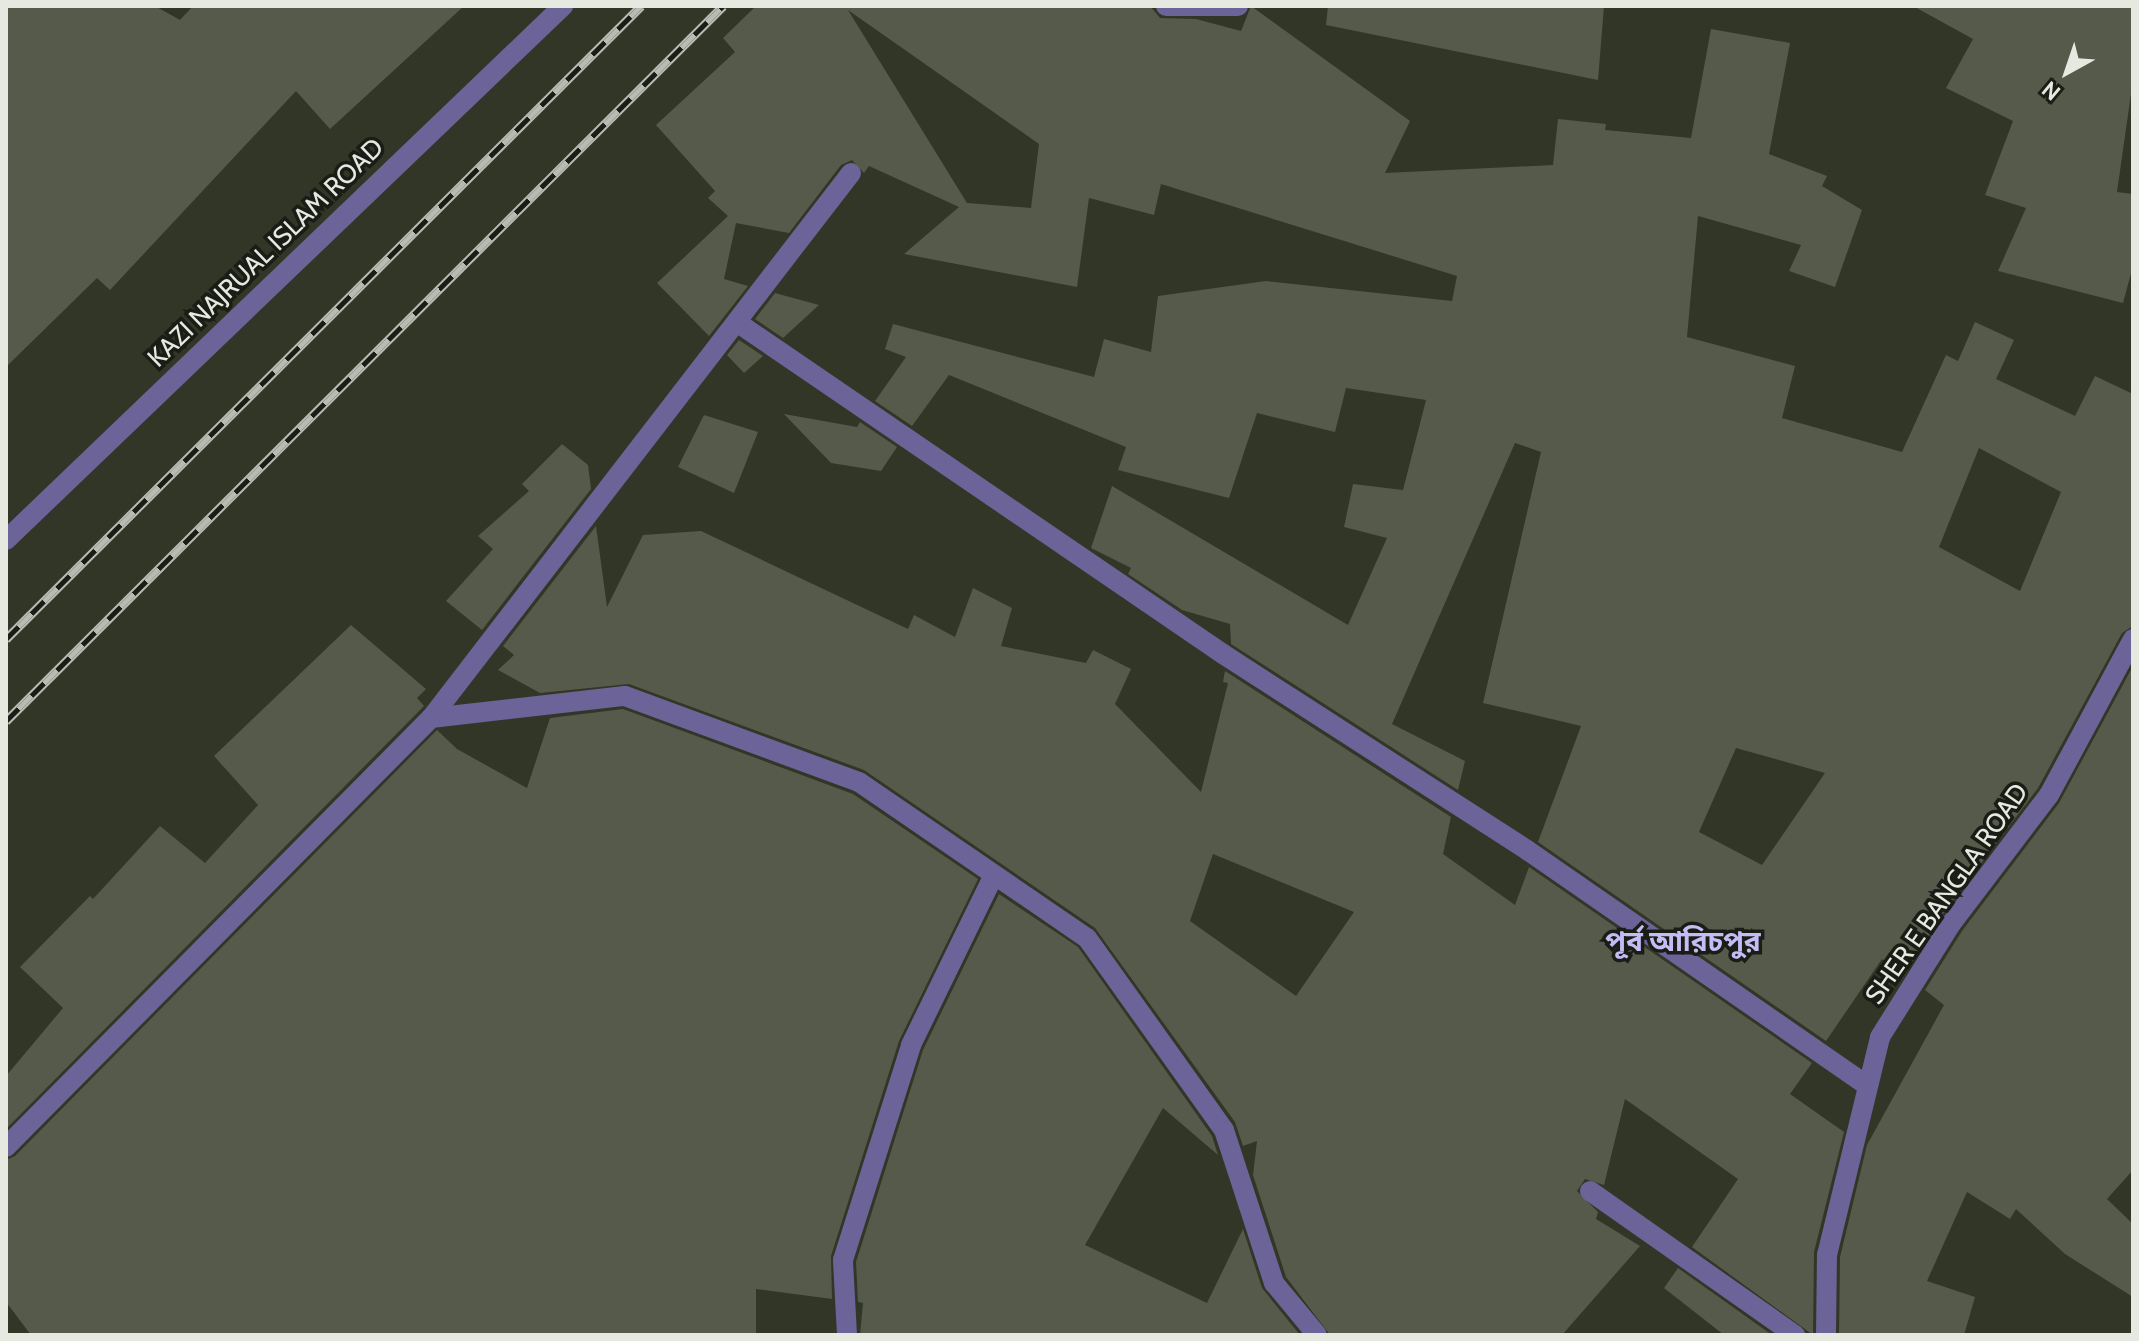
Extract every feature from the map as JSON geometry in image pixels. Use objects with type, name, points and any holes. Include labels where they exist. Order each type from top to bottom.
[{"type":"street","name":"KAZI NAJRUAL ISLAM ROAD","points":[[6,540],[563,6]]},
{"type":"street","points":[[1166,6],[1238,6]]},
{"type":"street","points":[[6,1147],[431,718],[851,173]]},
{"type":"street","points":[[738,323],[1223,654],[1527,850],[1865,1084]]},
{"type":"street","name":"SHER E BANGLA ROAD","points":[[1826,1335],[1827,1255],[1865,1084],[1880,1037],[1903,996],[2049,795],[2133,639]]},
{"type":"street","points":[[431,718],[625,696],[859,782],[1087,938],[1224,1130],[1274,1283],[1317,1335]]},
{"type":"street","points":[[847,1335],[843,1260],[897,1088],[911,1045],[994,875]]},
{"type":"street","points":[[1590,1191],[1795,1335]]},
{"type":"building","points":[[6,6],[155,6],[180,20],[193,6],[464,6],[330,129],[296,91],[110,290],[97,278],[6,367]]},
{"type":"building","points":[[756,6],[1150,6],[1160,18],[1196,19],[1241,31],[1251,6],[1410,121],[1385,173],[1553,165],[1558,119],[1606,124],[1605,130],[1691,138],[1711,29],[1790,43],[1769,154],[1827,176],[1822,186],[1862,210],[1835,287],[1789,271],[1801,245],[1698,216],[1687,337],[1795,366],[1782,418],[1902,452],[1946,355],[1958,361],[1975,322],[2014,340],[1996,379],[2075,416],[2095,376],[2133,394],[2133,626],[2122,633],[2038,788],[1941,916],[1904,975],[1882,959],[1826,1041],[1538,842],[1581,726],[1483,703],[1541,452],[1515,443],[1392,724],[1465,761],[1458,790],[1231,644],[1230,624],[1182,610],[1128,574],[1131,568],[1091,548],[1112,486],[1348,625],[1387,538],[1344,527],[1353,484],[1403,490],[1426,400],[1346,388],[1335,432],[1257,413],[1229,498],[1118,470],[1126,447],[949,375],[912,426],[875,401],[906,357],[885,349],[893,324],[1094,377],[1104,339],[1151,352],[1158,296],[1266,281],[1452,301],[1457,276],[1161,184],[1154,215],[1089,198],[1077,287],[904,254],[959,207],[869,166],[864,173],[852,160],[841,165],[789,233],[736,223],[724,279],[748,286],[709,336],[657,283],[728,216],[708,198],[715,191],[656,125],[735,52],[723,38]],"holes":[[[848,10],[1039,144],[1031,208],[967,203]],[[1979,448],[2061,492],[2020,591],[1939,547]],[[1736,748],[1825,773],[1762,865],[1699,832]]]},
{"type":"building","points":[[1328,6],[1604,6],[1598,80],[1326,25]]},
{"type":"building","points":[[1913,6],[2133,6],[2133,80],[2117,192],[2133,194],[2133,266],[2123,303],[1998,271],[2026,208],[1985,195],[2013,121],[1946,88],[1973,39]]},
{"type":"building","points":[[775,293],[819,305],[783,338],[755,319]]},
{"type":"building","points":[[739,340],[763,356],[744,373],[727,355]]},
{"type":"building","points":[[784,414],[857,427],[860,422],[897,447],[881,471],[831,463]]},
{"type":"building","points":[[704,415],[758,432],[734,493],[678,467]]},
{"type":"building","points":[[562,444],[588,465],[591,489],[482,630],[446,601],[493,549],[478,536],[529,491],[522,484]]},
{"type":"building","points":[[596,526],[607,607],[643,535],[701,531],[908,629],[914,615],[955,637],[973,588],[1012,608],[1001,646],[1086,663],[1093,650],[1131,669],[1115,704],[1201,792],[1228,683],[1223,682],[1225,671],[1451,817],[1443,854],[1515,905],[1529,867],[1812,1063],[1790,1094],[1844,1132],[1814,1252],[1813,1335],[1692,1247],[1738,1179],[1625,1099],[1604,1185],[1585,1179],[1577,1191],[1598,1212],[1596,1219],[1640,1246],[1562,1335],[1330,1335],[1286,1277],[1253,1175],[1257,1141],[1243,1146],[1235,1122],[1095,928],[864,770],[629,684],[540,693],[498,670],[514,655],[503,646]],"holes":[[[1213,854],[1354,912],[1296,996],[1190,921]]]},
{"type":"building","points":[[351,625],[426,689],[417,698],[424,706],[6,1129],[6,1076],[63,1008],[20,967],[90,896],[93,899],[160,826],[205,863],[258,805],[214,756]]},
{"type":"building","points":[[2133,666],[2133,1170],[2107,1199],[2133,1224],[2133,1297],[2065,1254],[2016,1209],[2010,1219],[1967,1192],[1927,1281],[1975,1297],[1964,1335],[1839,1335],[1840,1257],[1867,1145],[1944,1005],[1925,990],[1962,931],[2059,803]]},
{"type":"building","points":[[623,709],[853,794],[978,879],[899,1041],[831,1256],[832,1299],[756,1289],[756,1335],[31,1335],[6,1302],[6,1160],[15,1156],[437,730],[457,749],[527,788],[550,718]]},
{"type":"building","points":[[999,894],[1078,947],[1212,1136],[1218,1155],[1163,1108],[1085,1245],[1207,1303],[1243,1229],[1262,1288],[1300,1335],[860,1335],[863,1303],[858,1302],[856,1262],[923,1050]]},
{"type":"building","points":[[1678,1268],[1772,1335],[1724,1335],[1664,1288]]},
{"type":"railway","points":[[6,639],[641,6]]},
{"type":"railway","points":[[6,721],[723,6]]},
{"type":"district","name":"পূর্ব আরিচপুর","points":[[1683,941]]}]
